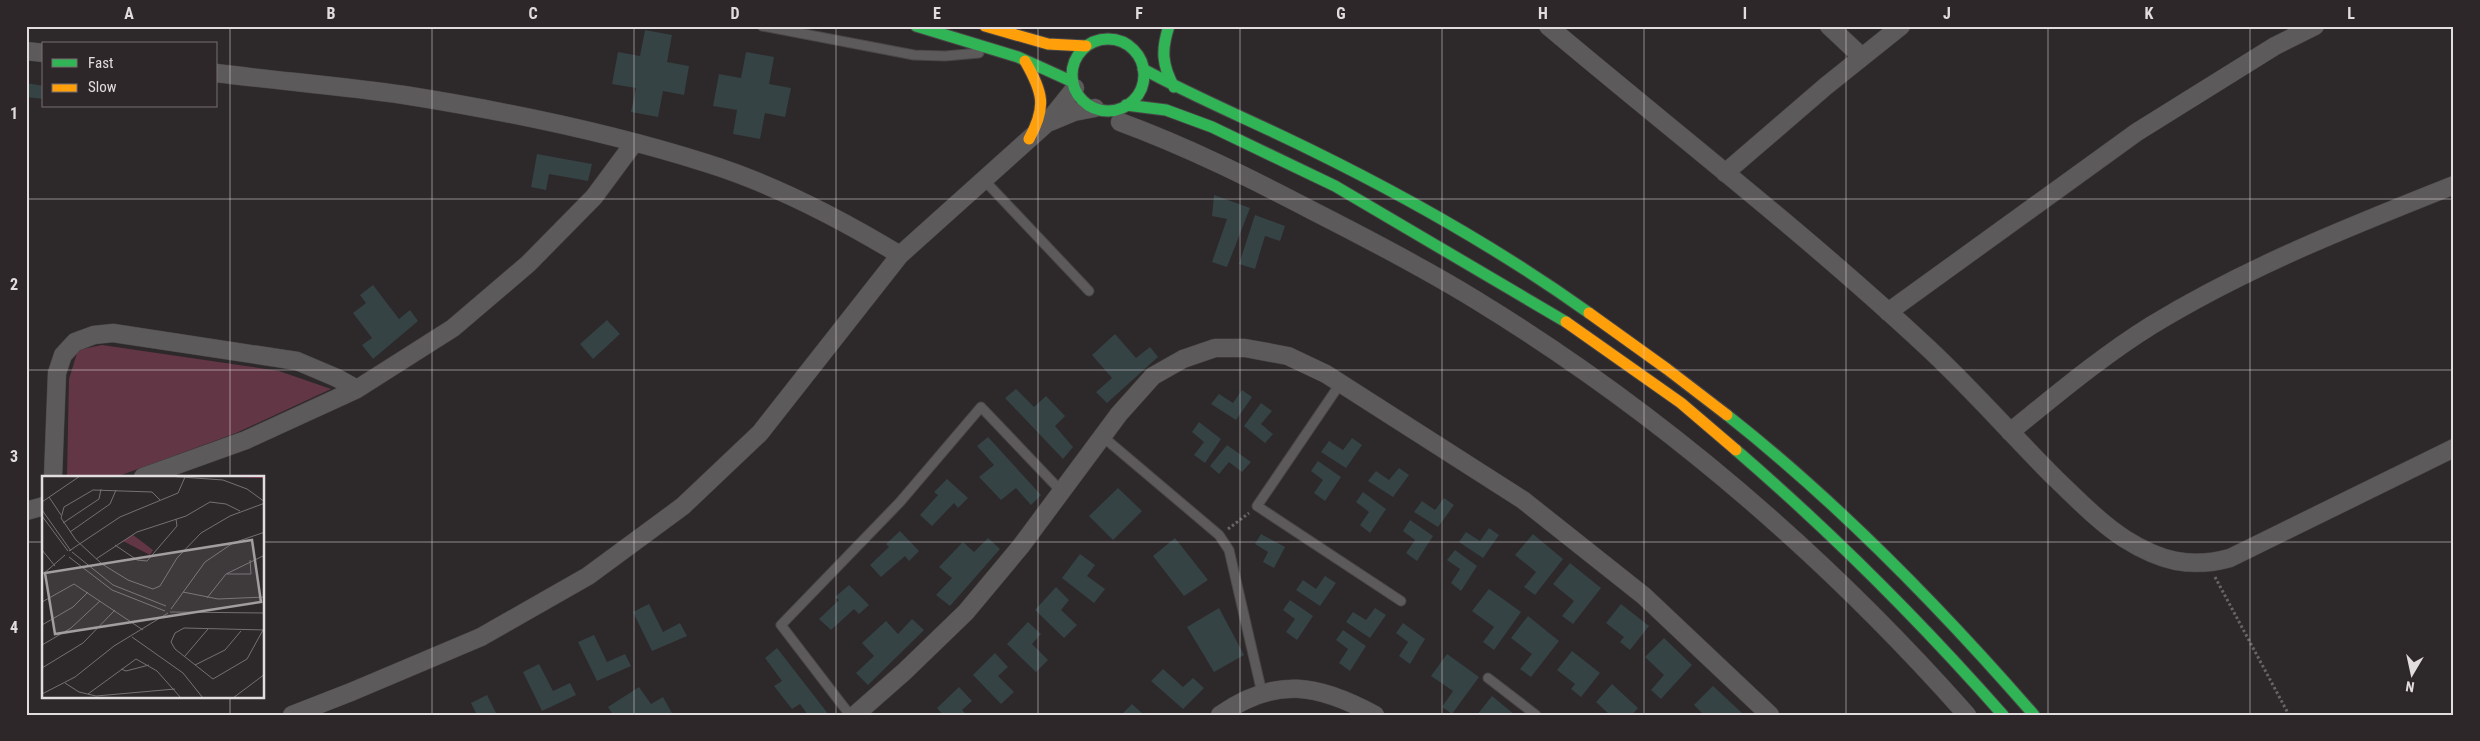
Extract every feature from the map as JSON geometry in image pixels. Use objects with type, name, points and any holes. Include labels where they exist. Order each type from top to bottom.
[{"type":"street","points":[[916,26],[996,51],[1060,74],[1074,85]]},
{"type":"street","points":[[985,26],[1062,47],[1086,46],[1101,39],[1119,41],[1139,39]]},
{"type":"street","points":[[1142,65],[1150,47],[1168,26]]},
{"type":"street","points":[[1168,26],[1161,56],[1163,67],[1174,87]]},
{"type":"street","points":[[1548,26],[1785,221],[1888,312],[1929,349],[2074,496],[2124,539],[2161,557],[2186,564],[2208,564],[2230,558],[2454,448]]},
{"type":"street","points":[[1829,26],[1862,57]]},
{"type":"street","points":[[1725,173],[1901,26]]},
{"type":"street","points":[[1888,312],[2137,132],[2276,46],[2315,26]]},
{"type":"street","points":[[1047,123],[1074,112],[1096,108],[1111,110],[1126,105],[1133,100],[1140,91],[1143,80],[1142,65],[1133,49],[1119,41]]},
{"type":"street","points":[[1086,46],[1074,62],[1072,74],[1079,96],[1096,108]]},
{"type":"street","points":[[26,51],[42,53]]},
{"type":"street","points":[[1025,61],[1039,84],[1043,101],[1040,120],[1029,139]]},
{"type":"street","points":[[1142,65],[1174,87],[1274,132],[1410,202],[1530,274],[1658,361],[1728,414],[1811,485],[1933,602],[2034,715]]},
{"type":"street","points":[[218,73],[403,95],[507,114],[634,143],[708,163],[789,195],[854,227],[900,255]]},
{"type":"street","points":[[292,715],[481,637],[588,576],[683,506],[760,433],[900,255],[1047,123],[1074,85]]},
{"type":"street","points":[[1126,105],[1166,110],[1212,127],[1335,186],[1547,309],[1625,363],[1681,403],[1799,506],[1945,649],[2003,715]]},
{"type":"street","points":[[1120,122],[1161,137],[1379,244],[1477,300],[1628,403],[1709,466],[1811,556],[1881,622],[1967,715]]},
{"type":"street","points":[[146,476],[246,440],[357,389],[453,328],[528,264],[594,197],[634,143]]},
{"type":"street","points":[[2010,432],[2105,358],[2152,326],[2216,289],[2296,250],[2454,185]]},
{"type":"street","points":[[53,476],[57,373],[63,355],[75,342],[94,335],[113,333],[297,361],[357,389]]},
{"type":"street","points":[[855,715],[905,671],[966,612],[1021,546],[1102,436],[1153,376],[1183,359],[1215,348],[1245,348],[1288,356],[1340,384],[1523,500],[1574,538],[1644,596],[1770,715]]},
{"type":"street","points":[[26,510],[42,506]]},
{"type":"street","points":[[1220,715],[1236,704],[1262,693],[1308,688],[1347,700],[1375,715]]},
{"type":"lane","points":[[762,26],[914,55],[945,56],[996,51]]},
{"type":"lane","points":[[1013,26],[1020,36]]},
{"type":"lane","points":[[984,180],[1089,291]]},
{"type":"lane","points":[[1340,384],[1258,506],[1401,601]]},
{"type":"lane","points":[[850,715],[782,625],[900,502],[980,407],[1061,492]]},
{"type":"lane","points":[[1102,436],[1220,535],[1229,550],[1262,693]]},
{"type":"lane","points":[[1488,678],[1536,715]]},
{"type":"path","points":[[1220,535],[1258,506]]},
{"type":"path","points":[[2208,564],[2289,715]]},
{"type":"shaded area","points":[[102,345],[279,371],[331,389],[236,433],[119,476],[67,476],[69,379],[78,350]]},
{"type":"building","points":[[645,30],[672,35],[667,62],[689,66],[684,95],[663,91],[658,117],[631,112],[636,88],[612,84],[618,52],[640,56]]},
{"type":"building","points":[[746,52],[774,57],[769,84],[791,88],[785,117],[765,113],[760,139],[733,134],[737,110],[713,106],[719,74],[741,78]]},
{"type":"building","points":[[26,83],[42,86],[42,99],[26,97]]},
{"type":"building","points":[[537,154],[592,164],[588,181],[549,174],[546,190],[531,187]]},
{"type":"building","points":[[1214,195],[1250,208],[1227,267],[1212,262],[1227,219],[1212,216]]},
{"type":"building","points":[[1255,215],[1285,226],[1280,241],[1265,236],[1255,269],[1239,264]]},
{"type":"building","points":[[373,285],[399,319],[410,310],[418,321],[373,359],[362,345],[372,338],[353,313],[366,303],[360,295]]},
{"type":"building","points":[[607,320],[620,334],[593,359],[580,344]]},
{"type":"building","points":[[1115,334],[1136,358],[1150,347],[1158,357],[1107,403],[1096,392],[1112,378],[1092,355]]},
{"type":"building","points":[[1016,389],[1034,407],[1046,396],[1065,416],[1055,426],[1073,447],[1063,459],[1005,398]]},
{"type":"building","points":[[1242,390],[1252,397],[1236,420],[1211,404],[1219,394],[1233,403]]},
{"type":"building","points":[[1261,403],[1272,411],[1261,424],[1273,434],[1265,443],[1244,426]]},
{"type":"building","points":[[1199,422],[1221,439],[1205,463],[1194,455],[1204,442],[1192,432]]},
{"type":"building","points":[[988,437],[1041,495],[1031,505],[1016,488],[1001,500],[979,477],[994,465],[977,446]]},
{"type":"building","points":[[1352,438],[1362,445],[1346,468],[1321,452],[1329,441],[1343,450]]},
{"type":"building","points":[[1227,445],[1251,462],[1242,472],[1229,462],[1219,474],[1210,466]]},
{"type":"building","points":[[1318,461],[1341,477],[1325,501],[1314,493],[1323,480],[1311,471]]},
{"type":"building","points":[[1399,468],[1409,475],[1393,497],[1368,481],[1376,471],[1389,480]]},
{"type":"building","points":[[947,479],[968,498],[958,508],[954,503],[932,526],[920,515],[938,495],[934,492]]},
{"type":"building","points":[[1118,488],[1142,511],[1113,540],[1089,516]]},
{"type":"building","points":[[1363,492],[1386,509],[1370,533],[1360,525],[1369,512],[1356,502]]},
{"type":"building","points":[[1444,498],[1454,505],[1438,527],[1414,512],[1422,501],[1435,510]]},
{"type":"building","points":[[1410,520],[1433,536],[1417,561],[1406,553],[1415,540],[1403,531]]},
{"type":"building","points":[[1489,528],[1499,535],[1483,558],[1459,542],[1466,532],[1480,541]]},
{"type":"building","points":[[900,531],[919,551],[909,561],[905,556],[881,577],[870,565],[889,547],[886,544]]},
{"type":"building","points":[[1261,534],[1285,547],[1274,568],[1263,562],[1268,552],[1255,544]]},
{"type":"building","points":[[1533,534],[1563,559],[1535,595],[1524,587],[1536,572],[1515,555]]},
{"type":"building","points":[[988,538],[1000,549],[950,606],[936,595],[952,578],[939,567],[963,542],[974,552]]},
{"type":"building","points":[[1175,538],[1208,580],[1184,596],[1153,556]]},
{"type":"building","points":[[1455,550],[1477,566],[1461,591],[1451,583],[1460,569],[1447,560]]},
{"type":"building","points":[[1080,554],[1095,565],[1087,576],[1105,589],[1094,603],[1062,578]]},
{"type":"building","points":[[1570,563],[1601,588],[1573,624],[1562,616],[1574,601],[1553,584]]},
{"type":"building","points":[[1325,576],[1336,583],[1320,606],[1296,590],[1303,580],[1316,589]]},
{"type":"building","points":[[849,585],[869,605],[859,614],[854,609],[831,630],[819,619],[839,600],[835,597]]},
{"type":"building","points":[[1056,587],[1069,600],[1061,610],[1077,625],[1064,638],[1035,610]]},
{"type":"building","points":[[1489,589],[1521,612],[1494,650],[1483,642],[1494,627],[1472,611]]},
{"type":"building","points":[[1290,600],[1313,616],[1297,640],[1286,632],[1295,619],[1283,610]]},
{"type":"building","points":[[649,604],[663,632],[680,623],[687,636],[652,651],[633,612]]},
{"type":"building","points":[[1621,604],[1649,626],[1630,650],[1620,642],[1624,637],[1606,623]]},
{"type":"building","points":[[1219,608],[1244,655],[1214,672],[1187,627]]},
{"type":"building","points":[[1375,608],[1386,615],[1370,638],[1346,622],[1353,612],[1366,620]]},
{"type":"building","points":[[1528,616],[1559,641],[1531,677],[1520,669],[1532,654],[1511,638]]},
{"type":"building","points":[[912,619],[924,630],[868,685],[856,673],[874,656],[862,643],[886,621],[898,634]]},
{"type":"building","points":[[1028,622],[1041,634],[1032,644],[1048,660],[1036,672],[1007,644]]},
{"type":"building","points":[[1403,623],[1425,639],[1410,664],[1399,656],[1408,642],[1396,633]]},
{"type":"building","points":[[1343,630],[1366,646],[1350,671],[1339,663],[1348,649],[1336,640]]},
{"type":"building","points":[[594,635],[607,662],[625,654],[631,666],[597,681],[578,642]]},
{"type":"building","points":[[1664,638],[1692,665],[1661,699],[1651,690],[1664,675],[1645,657]]},
{"type":"building","points":[[777,648],[829,715],[808,715],[800,704],[792,709],[774,686],[782,681],[765,658]]},
{"type":"building","points":[[1572,651],[1600,673],[1581,697],[1571,689],[1575,684],[1557,670]]},
{"type":"building","points":[[995,653],[1008,667],[998,676],[1014,692],[1001,704],[973,675]]},
{"type":"building","points":[[1447,654],[1479,677],[1452,714],[1442,707],[1453,691],[1431,676]]},
{"type":"building","points":[[539,664],[553,691],[570,683],[576,695],[542,711],[523,672]]},
{"type":"building","points":[[1163,669],[1183,687],[1193,678],[1204,688],[1183,709],[1151,681]]},
{"type":"building","points":[[1612,684],[1638,708],[1632,715],[1610,715],[1596,702]]},
{"type":"building","points":[[1713,686],[1742,713],[1740,715],[1704,715],[1694,705]]},
{"type":"building","points":[[639,687],[651,704],[663,697],[673,715],[613,715],[608,707]]},
{"type":"building","points":[[959,687],[972,701],[962,710],[967,715],[943,715],[937,708]]},
{"type":"building","points":[[487,695],[497,715],[477,715],[471,703]]},
{"type":"building","points":[[1492,696],[1515,715],[1477,715]]},
{"type":"building","points":[[1132,704],[1144,715],[1121,715]]},
{"type":"traffic: fast","points":[[916,26],[1018,57],[1073,82]]},
{"type":"traffic: fast","points":[[1169,26],[1164,57],[1167,72],[1174,87]]},
{"type":"traffic: fast","points":[[1108,39],[1128,45],[1138,55],[1144,75],[1138,95],[1128,105],[1108,111],[1088,105],[1078,95],[1072,75],[1078,55],[1088,45],[1108,39]]},
{"type":"traffic: fast","points":[[1143,69],[1311,150],[1418,206],[1522,268],[1589,313]]},
{"type":"traffic: fast","points":[[1126,105],[1166,110],[1212,127],[1335,186],[1566,322]]},
{"type":"traffic: fast","points":[[1727,415],[1809,484],[1888,558],[1962,635],[2034,715]]},
{"type":"traffic: fast","points":[[1736,450],[1874,578],[1940,645],[2003,715]]},
{"type":"traffic: slow","points":[[985,26],[1048,44],[1086,46]]},
{"type":"traffic: slow","points":[[1025,61],[1036,82],[1040,100],[1038,118],[1029,139]]},
{"type":"traffic: slow","points":[[1589,313],[1727,415]]},
{"type":"traffic: slow","points":[[1566,322],[1681,403],[1736,450]]}]
